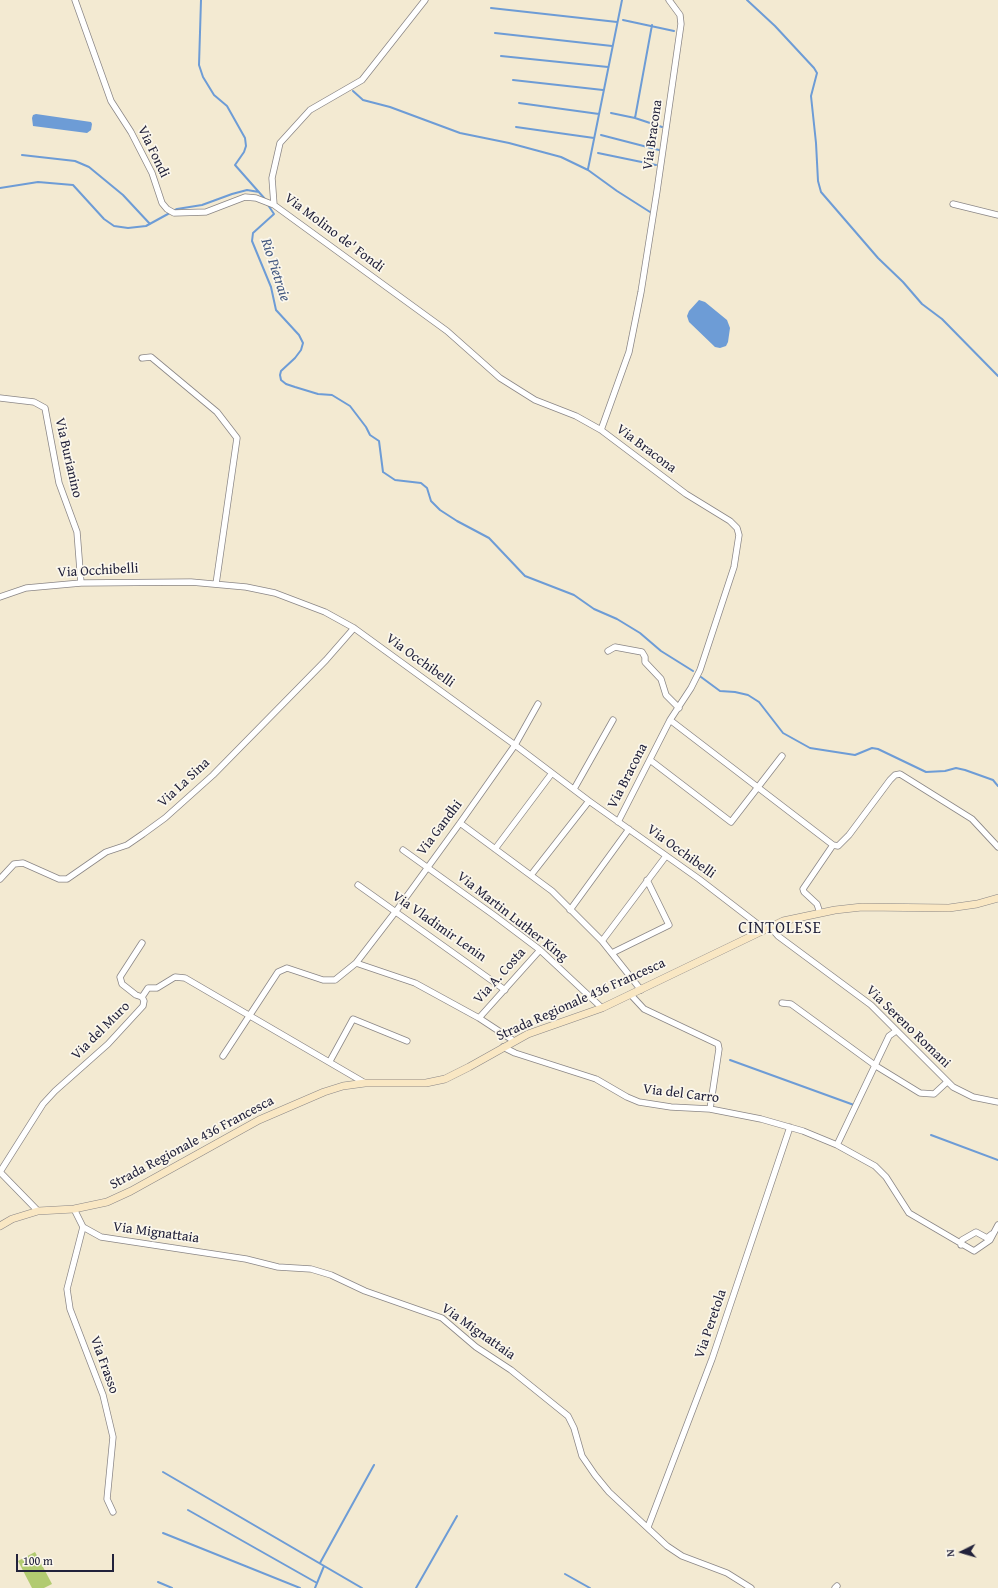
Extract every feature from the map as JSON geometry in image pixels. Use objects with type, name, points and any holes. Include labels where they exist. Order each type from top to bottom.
[{"type":"street","name":"Via Fondi","points":[[75,0],[111,101],[131,132],[152,174],[162,203],[167,209],[174,213],[206,212],[245,196],[256,198],[274,205]]},
{"type":"street","name":"Via Molino de' Fondi","points":[[425,0],[362,80],[310,110],[280,143],[272,178],[274,205],[447,331],[500,378],[535,400],[576,416],[602,430]]},
{"type":"street","name":"Via Bracona","points":[[618,822],[670,720],[679,708],[700,670],[731,577],[738,548],[737,528],[730,521],[686,494],[602,430],[629,352],[641,292],[657,191],[681,24],[680,15],[669,0]]},
{"type":"street","points":[[952,204],[998,215]]},
{"type":"street","points":[[142,358],[152,358],[217,412],[237,438],[216,584]]},
{"type":"street","name":"Via Burianino","points":[[0,398],[34,402],[45,408],[59,483],[77,532],[81,582]]},
{"type":"street","name":"Via Occhibelli","points":[[0,597],[26,588],[81,582],[166,581],[216,584],[275,593],[325,612],[354,628],[515,745],[589,801],[767,928]]},
{"type":"street","name":"Via La Sina","points":[[0,878],[14,864],[23,863],[59,879],[67,879],[106,852],[127,845],[143,834],[165,818],[213,775],[326,660],[354,628]]},
{"type":"street","points":[[608,651],[615,647],[642,652],[645,657],[645,662],[661,679],[666,695],[679,708]]},
{"type":"street","name":"Via Gandhi","points":[[250,1015],[278,972],[287,968],[323,980],[335,980],[356,963],[396,911],[426,867],[460,823],[515,745],[538,704]]},
{"type":"street","points":[[574,789],[613,720]]},
{"type":"street","points":[[670,720],[833,845],[838,846],[849,835],[890,780],[895,775],[900,774],[972,819],[998,847]]},
{"type":"street","points":[[650,760],[731,822],[782,756]]},
{"type":"street","points":[[495,849],[552,773]]},
{"type":"street","points":[[531,875],[589,801]]},
{"type":"street","points":[[460,823],[552,891],[602,941],[641,990]]},
{"type":"street","points":[[570,910],[629,829]]},
{"type":"street","points":[[820,913],[817,904],[804,892],[803,889],[833,845]]},
{"type":"street","name":"Via Martin Luther King","points":[[403,850],[540,950],[602,1008]]},
{"type":"street","points":[[602,941],[666,856]]},
{"type":"street","points":[[612,953],[669,925],[647,880]]},
{"type":"street","name":"Via Vladimir Lenin","points":[[358,885],[505,990]]},
{"type":"street","name":"Strada Regionale 436 Francesca","points":[[0,1226],[12,1219],[38,1211],[74,1209],[107,1202],[129,1192],[259,1120],[324,1092],[343,1086],[365,1083],[426,1083],[445,1078],[469,1067],[514,1041],[549,1026],[602,1008],[783,921],[820,913],[862,907],[950,908],[977,904],[998,898]]},
{"type":"street","name":"Via Sereno Romani","points":[[767,928],[871,1006],[891,1024],[896,1032],[900,1034],[947,1082],[968,1095],[998,1102]]},
{"type":"street","points":[[142,943],[120,977],[122,984],[136,995],[142,997]]},
{"type":"street","name":"Via A. Costa","points":[[479,1018],[540,950]]},
{"type":"street","points":[[356,963],[415,983],[479,1018],[514,1041]]},
{"type":"street","name":"Via del Muro","points":[[0,1172],[43,1104],[108,1044],[143,1006],[144,1001],[142,997],[148,988],[157,988],[175,977],[180,977],[250,1015],[365,1083]]},
{"type":"street","points":[[631,995],[644,1009],[718,1044],[719,1053],[710,1109]]},
{"type":"street","points":[[782,1003],[791,1004],[876,1066],[920,1094],[934,1094],[947,1082]]},
{"type":"street","points":[[223,1056],[250,1015]]},
{"type":"street","points":[[330,1061],[353,1019],[407,1041]]},
{"type":"street","points":[[837,1145],[889,1036],[896,1032]]},
{"type":"street","name":"Via del Carro","points":[[503,1047],[514,1053],[596,1079],[627,1097],[639,1102],[671,1107],[710,1109],[790,1127],[837,1145],[875,1166],[886,1177],[909,1213],[961,1245]]},
{"type":"street","name":"Via Peretola","points":[[648,1527],[712,1359],[790,1127]]},
{"type":"street","points":[[0,1172],[38,1211]]},
{"type":"street","points":[[74,1209],[83,1227]]},
{"type":"street","points":[[994,1233],[987,1238],[976,1232],[962,1240],[961,1245],[974,1251],[990,1240],[994,1233],[998,1225]]},
{"type":"street","name":"Via Mignattaia","points":[[83,1227],[101,1237],[246,1258],[278,1267],[311,1269],[331,1275],[365,1291],[442,1318],[476,1347],[511,1370],[568,1416],[574,1428],[582,1456],[587,1464],[610,1492],[675,1552],[727,1573],[751,1588]]},
{"type":"street","name":"Via Frasso","points":[[83,1227],[68,1289],[70,1309],[103,1395],[113,1437],[107,1499],[113,1512]]},
{"type":"green space","points":[[35,1552],[52,1584],[44,1588],[32,1588],[18,1561]]},
{"type":"water","points":[[36,114],[91,122],[91,130],[87,133],[33,126],[32,118],[33,115]]},
{"type":"water","points":[[699,300],[705,302],[727,320],[730,328],[726,346],[720,348],[715,347],[689,322],[687,316],[689,311]]},
{"type":"waterway","name":"Rio Pietraie","points":[[201,0],[199,65],[203,77],[214,95],[227,106],[245,138],[246,146],[244,152],[235,165],[265,199]]},
{"type":"waterway","points":[[588,169],[622,0]]},
{"type":"waterway","points":[[747,0],[775,26],[817,73],[811,96],[818,181],[821,192],[878,258],[903,282],[922,304],[942,319],[998,376]]},
{"type":"waterway","points":[[491,8],[617,22]]},
{"type":"waterway","points":[[623,20],[674,31]]},
{"type":"waterway","points":[[635,118],[652,25]]},
{"type":"waterway","points":[[495,33],[612,46]]},
{"type":"waterway","points":[[501,56],[608,67]]},
{"type":"waterway","points":[[513,80],[603,90]]},
{"type":"waterway","points":[[353,91],[363,100],[390,107],[460,133],[509,143],[561,157],[588,170],[650,212]]},
{"type":"waterway","points":[[519,103],[599,114]]},
{"type":"waterway","points":[[611,113],[635,118],[662,127]]},
{"type":"waterway","points":[[516,127],[594,138]]},
{"type":"waterway","points":[[601,135],[659,150]]},
{"type":"waterway","points":[[598,153],[656,165]]},
{"type":"waterway","points":[[22,155],[75,161],[89,167],[123,195],[150,224]]},
{"type":"waterway","points":[[0,188],[38,182],[73,185],[104,219],[114,226],[128,228],[146,226],[177,209],[202,205],[247,190],[259,192]]},
{"type":"waterway","name":"Rio Pietraie","points":[[268,205],[274,214],[253,233],[252,241],[271,287],[276,310],[299,335],[303,343],[301,350],[295,358],[281,371],[281,380],[286,384],[318,394],[332,395],[350,406],[366,427],[370,435],[379,441],[383,472],[395,480],[421,483],[427,488],[431,501],[440,510],[489,538],[525,576],[574,595],[594,609],[617,619],[640,633],[661,651],[693,671]]},
{"type":"waterway","points":[[701,677],[720,691],[748,695],[759,702],[783,733],[810,748],[855,755],[872,748],[878,749],[926,772],[945,771],[956,768],[993,780],[998,786]]},
{"type":"waterway","points":[[730,1060],[854,1105]]},
{"type":"waterway","points":[[931,1135],[998,1160]]},
{"type":"waterway","points":[[320,1563],[374,1465]]},
{"type":"waterway","points":[[163,1472],[362,1588]]},
{"type":"waterway","points":[[188,1510],[317,1583]]},
{"type":"waterway","points":[[416,1588],[457,1516]]},
{"type":"waterway","points":[[163,1533],[300,1588]]},
{"type":"waterway","points":[[315,1588],[324,1566]]},
{"type":"waterway","points":[[565,1574],[590,1588]]},
{"type":"waterway","points":[[158,1582],[172,1588]]},
{"type":"district","name":"CINTOLESE","points":[[780,929]]}]
